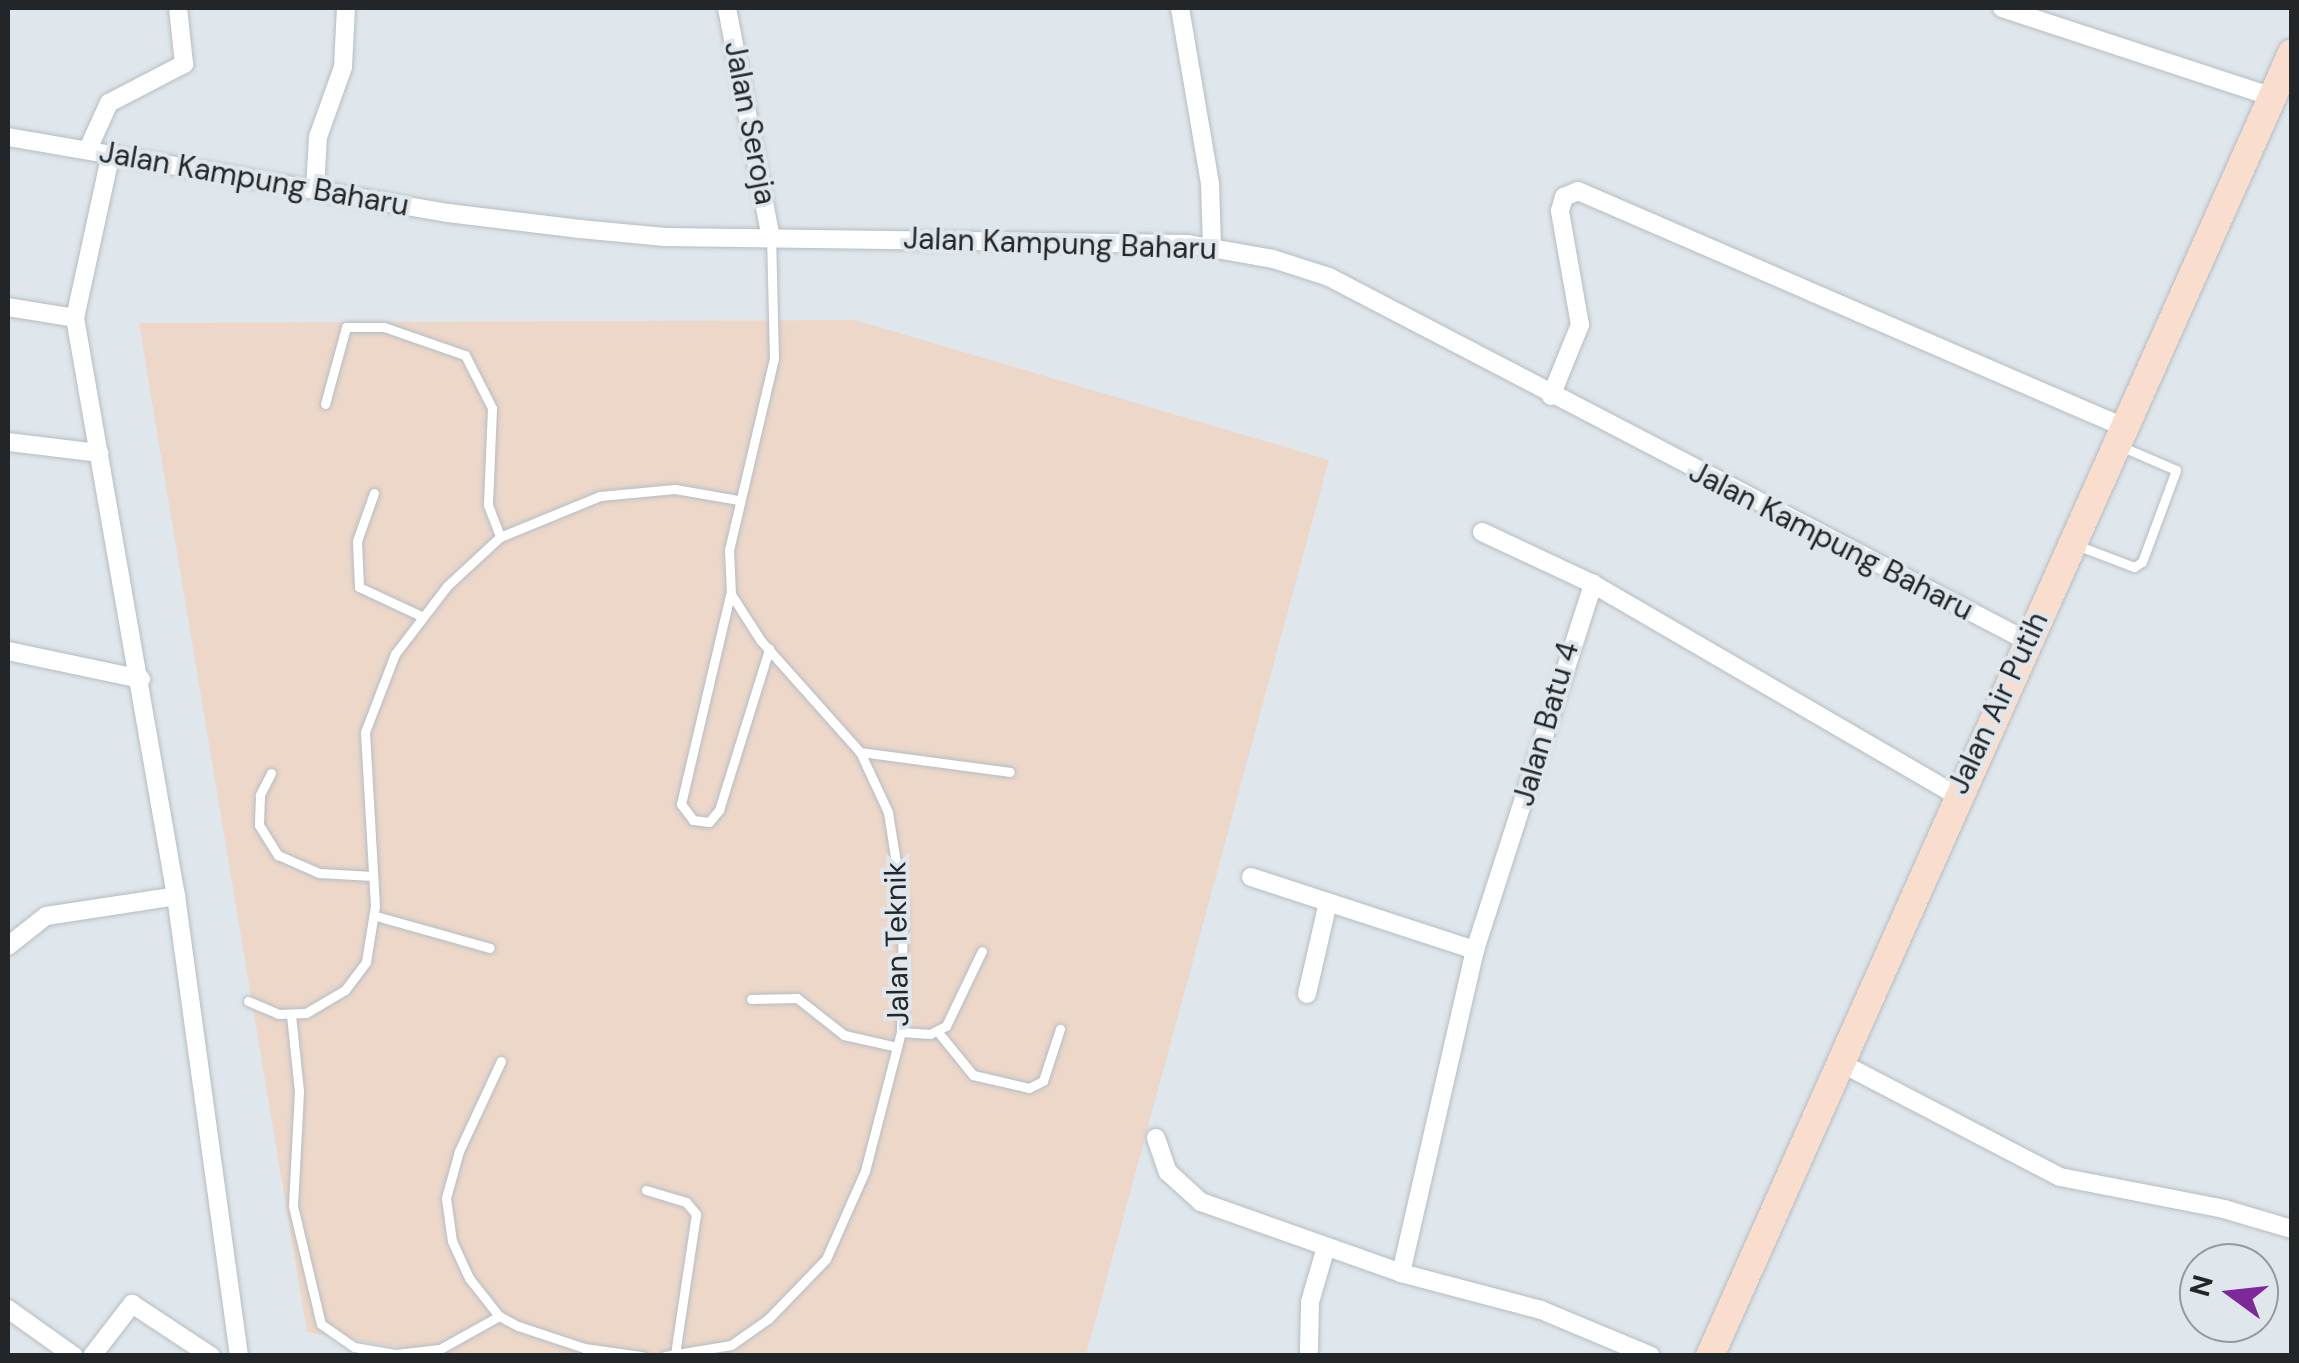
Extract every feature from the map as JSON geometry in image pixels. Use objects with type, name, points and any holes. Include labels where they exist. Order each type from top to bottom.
[{"type":"main road","name":"Jalan Air Putih","points":[[1710,1356],[1837,1060],[2292,53]]},
{"type":"street","points":[[88,149],[109,103],[184,64],[178,8]]},
{"type":"street","points":[[314,189],[318,137],[343,66],[346,8]]},
{"type":"street","name":"Jalan Seroja","points":[[728,8],[771,239]]},
{"type":"street","points":[[1180,8],[1210,183],[1212,248]]},
{"type":"street","points":[[2002,8],[2270,96]]},
{"type":"street","name":"Jalan Kampung Baharu","points":[[8,137],[580,230],[771,239],[1212,248],[1329,277],[1550,396],[2027,641]]},
{"type":"street","points":[[111,153],[75,318],[176,896],[239,1356]]},
{"type":"street","points":[[1550,396],[1580,325],[1560,210],[1564,197],[1578,191],[2118,436]]},
{"type":"street","points":[[8,307],[75,318]]},
{"type":"street","points":[[8,442],[99,454]]},
{"type":"street","points":[[1482,532],[1593,584],[1956,794]]},
{"type":"street","name":"Jalan Batu 4","points":[[1401,1273],[1475,950],[1570,638],[1593,584]]},
{"type":"street","points":[[8,651],[141,679]]},
{"type":"street","points":[[1252,877],[1475,950]]},
{"type":"street","points":[[8,946],[46,916],[176,896]]},
{"type":"street","points":[[1307,994],[1328,902]]},
{"type":"street","points":[[1837,1060],[2060,1177],[2224,1209],[2292,1229]]},
{"type":"street","points":[[1156,1138],[1168,1172],[1201,1202],[1401,1273],[1541,1310],[1651,1356]]},
{"type":"street","points":[[1309,1350],[1310,1302],[1326,1247]]},
{"type":"street","points":[[92,1356],[132,1304],[211,1356]]},
{"type":"street","points":[[8,1309],[74,1356]]},
{"type":"lane","points":[[769,649],[719,810],[709,822],[693,820],[681,804],[730,594],[729,550],[739,500],[774,358],[771,239]]},
{"type":"lane","points":[[324,404],[346,327],[384,328],[465,355],[492,408],[488,505],[500,537]]},
{"type":"lane","points":[[2072,543],[2131,566],[2142,562],[2176,470],[2118,436]]},
{"type":"lane","points":[[248,1002],[292,1015],[345,990],[372,949],[376,916],[365,732],[385,673],[420,614],[500,537],[600,496],[675,489],[739,500]]},
{"type":"lane","points":[[374,493],[356,541],[359,588],[420,614]]},
{"type":"lane","name":"Jalan Teknik","points":[[665,1356],[730,1344],[768,1319],[826,1260],[866,1171],[901,1032],[903,908],[895,841],[860,752],[769,649],[730,594]]},
{"type":"lane","points":[[860,752],[1010,772]]},
{"type":"lane","points":[[271,772],[258,825],[278,855],[319,873],[373,876]]},
{"type":"lane","points":[[376,916],[490,948]]},
{"type":"lane","points":[[938,1032],[982,951]]},
{"type":"lane","points":[[751,999],[797,998],[844,1035],[898,1047]]},
{"type":"lane","points":[[292,1015],[299,1092],[293,1206],[322,1324],[354,1346],[409,1354],[465,1339],[499,1316]]},
{"type":"lane","points":[[938,1032],[973,1076],[1029,1088],[1042,1080],[1060,1029]]},
{"type":"lane","points":[[901,1032],[938,1032]]},
{"type":"lane","points":[[501,1062],[459,1150],[446,1198],[460,1260],[499,1316],[584,1348],[642,1356]]},
{"type":"lane","points":[[646,1190],[686,1202],[696,1214],[675,1355]]},
{"type":"shaded area","points":[[855,320],[1329,460],[1086,1355],[450,1356],[307,1332],[139,323]]}]
